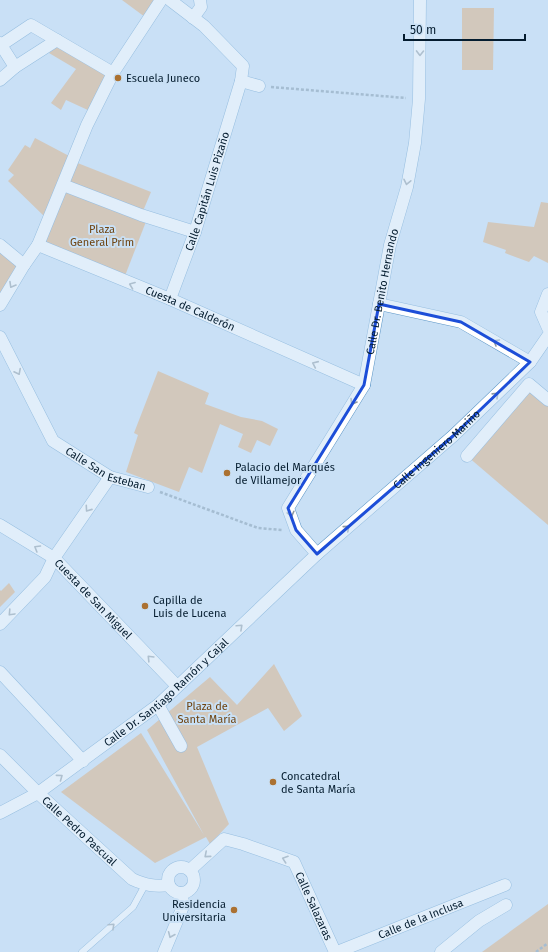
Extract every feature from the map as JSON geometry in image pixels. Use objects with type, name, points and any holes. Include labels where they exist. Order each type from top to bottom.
[{"type":"street","points":[[0,305],[24,264],[38,245],[87,125],[113,73],[161,0]]},
{"type":"street","points":[[170,0],[204,26],[243,66],[241,81],[259,86]]},
{"type":"street","points":[[193,18],[201,7],[200,0]]},
{"type":"street","name":"Calle Dr. Benito Hernando","points":[[317,554],[296,530],[288,508],[364,385],[390,245],[406,187],[414,150],[419,99],[420,0]]},
{"type":"street","points":[[15,67],[1,44],[31,25],[113,73]]},
{"type":"street","points":[[0,80],[15,67],[57,40]]},
{"type":"street","name":"Calle Capitán Luis Pizaño","points":[[170,299],[195,232],[241,81]]},
{"type":"street","points":[[63,184],[141,215],[195,232]]},
{"type":"street","points":[[0,245],[24,264]]},
{"type":"street","name":"Cuesta de Calderón","points":[[38,245],[170,299],[364,385]]},
{"type":"street","points":[[548,294],[541,312],[548,328]]},
{"type":"street","points":[[380,304],[461,322],[530,362]]},
{"type":"street","name":"Calle Ingeniero Mariño","points":[[317,554],[453,436],[530,362],[548,336]]},
{"type":"street","name":"Calle San Esteban","points":[[0,337],[53,441],[110,477],[148,487]]},
{"type":"street","points":[[514,377],[525,387]]},
{"type":"street","points":[[467,456],[529,384],[548,400]]},
{"type":"street","points":[[0,624],[45,577],[54,558],[110,477]]},
{"type":"street","name":"Cuesta de San Miguel","points":[[0,525],[54,558],[177,686]]},
{"type":"street","name":"Calle Dr. Santiago Ramón y Cajal","points":[[0,813],[38,793],[158,705],[317,554]]},
{"type":"street","points":[[0,672],[83,761]]},
{"type":"street","points":[[158,705],[181,746]]},
{"type":"street","name":"Calle Pedro Pascual","points":[[0,755],[38,793],[132,878],[145,885],[157,887],[170,885]]},
{"type":"street","name":"Calle Salazaras","points":[[190,870],[224,840],[244,844],[294,862],[336,952]]},
{"type":"street","points":[[182,867],[190,870],[194,877],[194,885],[188,891],[180,893],[174,890],[170,885],[169,876],[174,870],[182,867]]},
{"type":"street","name":"Calle de la Inclusa","points":[[336,952],[505,885]]},
{"type":"street","points":[[164,952],[184,904],[180,893]]},
{"type":"street","points":[[441,952],[479,921],[506,905]]},
{"type":"lane","points":[[82,952],[133,907],[145,885]]},
{"type":"path","points":[[259,86],[419,99]]},
{"type":"path","name":"Calle San Esteban","points":[[148,487],[258,528],[296,530]]},
{"type":"path","points":[[536,952],[548,943]]},
{"type":"highlighted area","points":[[379,304],[461,322],[530,362],[453,436],[317,554],[296,530],[288,508],[364,385]]},
{"type":"green space","points":[[122,0],[157,0],[145,17]]},
{"type":"green space","points":[[462,8],[494,8],[493,70],[462,70]]},
{"type":"green space","points":[[60,44],[108,73],[90,111],[66,100],[61,110],[51,103],[76,69],[49,53]]},
{"type":"green space","points":[[35,138],[71,157],[46,218],[8,181],[14,175],[8,170],[25,145],[30,148]]},
{"type":"green space","points":[[75,162],[151,192],[143,211],[67,182]]},
{"type":"green space","name":"Plaza General Prim","points":[[63,185],[147,219],[123,281],[38,245]]},
{"type":"green space","points":[[541,202],[548,203],[548,263],[534,256],[529,262],[505,253],[506,250],[483,242],[488,222],[534,227]]},
{"type":"green space","points":[[0,245],[24,265],[0,305]]},
{"type":"green space","points":[[158,371],[209,393],[205,404],[241,417],[262,421],[278,429],[270,446],[257,440],[251,453],[238,447],[243,434],[220,424],[202,473],[189,467],[179,492],[126,472],[138,435],[134,433]]},
{"type":"green space","points":[[529,384],[548,400],[548,525],[467,456]]},
{"type":"green space","points":[[9,583],[15,592],[0,607],[0,590],[1,591]]},
{"type":"green space","name":"Plaza de Santa María","points":[[274,664],[302,716],[284,731],[268,708],[197,747],[229,824],[210,844],[206,837],[155,863],[61,792],[141,733],[204,835],[147,730],[210,677],[237,705]]},
{"type":"green space","points":[[548,904],[548,952],[482,952]]},
{"type":"place","name":"Escuela Juneco","points":[[118,78]]},
{"type":"place","name":"Palacio del Marqués de Villamejor","points":[[227,473]]},
{"type":"place","name":"Capilla de Luis de Lucena","points":[[145,606]]},
{"type":"place","name":"Concatedral de Santa María","points":[[273,782]]},
{"type":"place","name":"Residencia Universitaria","points":[[234,910]]}]
